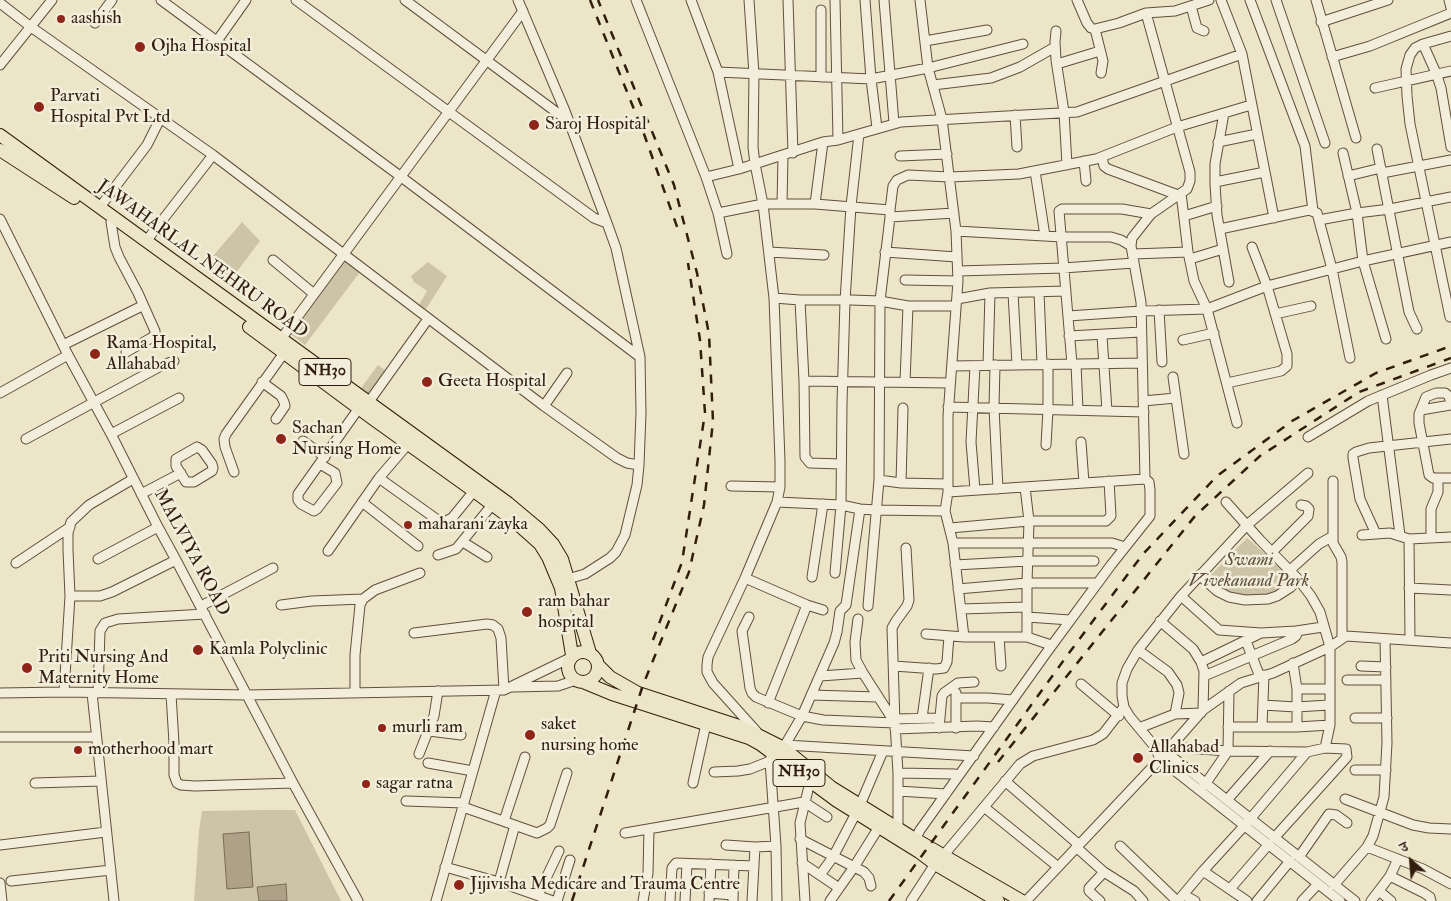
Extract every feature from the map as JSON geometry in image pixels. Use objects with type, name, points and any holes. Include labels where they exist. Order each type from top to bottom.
[{"type":"highway","name":"JAWAHARLAL NEHRU ROAD","points":[[0,135],[147,240],[280,339],[408,444],[474,491],[540,544],[564,580],[590,653],[598,665],[616,681],[638,693],[742,727],[761,736],[810,782],[858,809],[898,828],[913,843]]},
{"type":"highway","name":"JAWAHARLAL NEHRU ROAD","points":[[0,150],[111,222],[284,353],[528,519],[553,544],[562,559],[571,657],[568,672],[579,681],[612,694],[749,738],[777,752],[831,787],[879,827],[913,843],[994,900]]},
{"type":"highway","points":[[571,657],[583,651],[590,653]]},
{"type":"highway","points":[[579,681],[593,678],[597,672],[598,665]]},
{"type":"highway","name":"JAWAHARLAL NEHRU ROAD","points":[[939,860],[1022,901]]},
{"type":"street","points":[[0,65],[52,0]]},
{"type":"street","points":[[95,23],[112,0]]},
{"type":"street","points":[[161,0],[400,176],[640,357]]},
{"type":"street","points":[[217,41],[246,0]]},
{"type":"street","points":[[296,0],[594,218],[608,222]]},
{"type":"street","points":[[405,0],[567,120]]},
{"type":"street","points":[[518,0],[565,111],[608,222],[616,248],[640,357],[641,413],[639,465],[637,485],[625,535],[616,552],[601,565],[585,574],[564,580]]},
{"type":"street","points":[[636,0],[706,177],[718,213],[727,254]]},
{"type":"street","points":[[692,0],[718,72],[739,169]]},
{"type":"street","points":[[749,0],[754,74],[753,146],[763,204],[774,298],[780,487],[777,502],[745,578],[708,657],[707,672],[713,683],[761,736]]},
{"type":"street","points":[[788,0],[793,153]]},
{"type":"street","points":[[835,0],[838,140]]},
{"type":"street","points":[[866,0],[871,79],[877,128]]},
{"type":"street","points":[[884,0],[894,124]]},
{"type":"street","points":[[920,0],[928,68],[942,119],[956,231],[957,303],[948,407],[948,488],[945,511],[953,543],[964,637]]},
{"type":"street","points":[[1077,0],[1087,23],[1091,28],[1095,29],[1146,13],[1175,11],[1204,1]]},
{"type":"street","points":[[1172,0],[1175,11]]},
{"type":"street","points":[[1221,0],[1242,54],[1274,218]]},
{"type":"street","points":[[1250,0],[1304,146],[1313,211],[1317,213],[1320,220],[1350,358]]},
{"type":"street","points":[[1276,0],[1325,143]]},
{"type":"street","points":[[1316,0],[1356,138]]},
{"type":"street","points":[[1321,22],[1386,0]]},
{"type":"street","points":[[1449,0],[1451,8]]},
{"type":"street","points":[[0,3],[31,27],[162,117],[544,406],[617,458],[627,463],[639,465]]},
{"type":"street","points":[[1191,6],[1197,28],[1204,32]]},
{"type":"street","points":[[821,10],[821,77]]},
{"type":"street","points":[[280,339],[523,11]]},
{"type":"street","points":[[1332,57],[1370,46],[1451,12]]},
{"type":"street","points":[[913,843],[920,830],[1051,645],[1150,516],[1149,482],[1145,479],[1141,311],[1132,238],[1150,214],[1187,188],[1190,181],[1190,172],[1146,13]]},
{"type":"street","points":[[1095,29],[1103,61],[1101,73]]},
{"type":"street","points":[[925,41],[987,30]]},
{"type":"street","points":[[1056,31],[1055,47],[1064,112],[1068,164]]},
{"type":"street","points":[[1450,316],[1410,124],[1406,69],[1410,55],[1415,48],[1451,36]]},
{"type":"street","points":[[718,72],[871,79],[928,68],[1023,44]]},
{"type":"street","points":[[1423,44],[1441,88],[1451,147]]},
{"type":"street","points":[[933,85],[991,78],[1020,67],[1055,47]]},
{"type":"street","points":[[1057,64],[1100,51]]},
{"type":"street","points":[[706,177],[793,153],[823,142],[838,140],[901,122],[1077,112],[1242,54]]},
{"type":"street","points":[[1375,88],[1451,71]]},
{"type":"street","points":[[868,606],[879,480],[880,301],[893,186],[897,180],[908,176],[950,178],[1019,174],[1084,161],[1177,127],[1251,105]]},
{"type":"street","points":[[1224,113],[1215,164],[1215,182],[1216,206],[1229,282]]},
{"type":"street","points":[[1015,115],[1018,147]]},
{"type":"street","points":[[100,207],[147,145],[162,117]]},
{"type":"street","points":[[835,573],[841,505],[845,301],[858,134]]},
{"type":"street","points":[[1218,142],[1257,134]]},
{"type":"street","points":[[815,204],[823,142]]},
{"type":"street","points":[[1377,149],[1409,312],[1417,329]]},
{"type":"street","points":[[1343,153],[1357,213],[1363,261],[1386,338]]},
{"type":"street","points":[[900,156],[947,154]]},
{"type":"street","points":[[147,240],[213,155]]},
{"type":"street","points":[[782,156],[782,204]]},
{"type":"street","points":[[1102,156],[1104,166],[1108,169],[1180,194]]},
{"type":"street","points":[[1348,176],[1451,160]]},
{"type":"street","points":[[1084,161],[1086,181]]},
{"type":"street","points":[[1035,171],[1045,236]]},
{"type":"street","points":[[1215,182],[1265,172]]},
{"type":"street","points":[[1180,194],[1194,280],[1207,309],[1238,422]]},
{"type":"street","points":[[1320,220],[1451,197]]},
{"type":"street","points":[[718,213],[763,204],[851,206],[890,214],[954,213]]},
{"type":"street","points":[[1184,216],[1216,206]]},
{"type":"street","points":[[1078,410],[1059,213],[1062,209],[1122,209],[1150,214]]},
{"type":"street","points":[[1220,229],[1313,211]]},
{"type":"street","name":"MALVIYA ROAD","points":[[0,219],[68,355],[158,527],[293,783],[358,901]]},
{"type":"street","points":[[111,222],[115,247],[119,257],[155,331],[151,338],[126,352]]},
{"type":"street","points":[[956,231],[1111,238],[1121,240],[1133,254]]},
{"type":"street","points":[[1068,316],[1207,309],[1267,286],[1363,261],[1451,242]]},
{"type":"street","points":[[1227,383],[1281,371],[1287,366],[1287,354],[1267,286],[1252,247]]},
{"type":"street","points":[[906,280],[1063,268],[1133,254],[1189,255],[1223,249]]},
{"type":"street","points":[[769,252],[824,255]]},
{"type":"street","points":[[885,252],[957,257]]},
{"type":"street","points":[[273,260],[314,294]]},
{"type":"street","points":[[774,298],[880,301],[908,306],[957,303],[990,293],[1066,291]]},
{"type":"street","points":[[1013,292],[1017,365]]},
{"type":"street","points":[[1038,292],[1048,410],[1046,445]]},
{"type":"street","points":[[990,293],[991,365],[998,489]]},
{"type":"street","points":[[800,300],[805,457],[810,463],[841,464]]},
{"type":"street","points":[[905,382],[908,306]]},
{"type":"street","points":[[1275,314],[1311,306]]},
{"type":"street","points":[[63,345],[140,307]]},
{"type":"street","points":[[1159,310],[1162,362]]},
{"type":"street","points":[[303,441],[323,461],[335,474],[337,483],[318,509],[312,510],[298,500],[298,494],[323,461],[364,406],[428,319]]},
{"type":"street","points":[[1070,336],[1102,336],[1142,332]]},
{"type":"street","points":[[1183,340],[1214,333]]},
{"type":"street","points":[[1102,336],[1107,411]]},
{"type":"street","points":[[234,472],[225,447],[224,439],[226,434],[284,353]]},
{"type":"street","points":[[0,393],[68,355]]},
{"type":"street","points":[[26,439],[161,366],[174,361]]},
{"type":"street","points":[[952,366],[1142,363]]},
{"type":"street","points":[[975,366],[971,442],[975,490]]},
{"type":"street","points":[[1308,437],[1334,420],[1382,395],[1451,368]]},
{"type":"street","points":[[544,406],[566,373]]},
{"type":"street","points":[[1173,377],[1184,454]]},
{"type":"street","points":[[804,381],[950,382]]},
{"type":"street","points":[[262,382],[281,396],[284,402],[285,406],[276,419]]},
{"type":"street","points":[[1421,410],[1451,404],[1448,394],[1436,393],[1426,397],[1421,410],[1419,423],[1421,442],[1429,475],[1438,478],[1451,478]]},
{"type":"street","points":[[1382,395],[1400,535]]},
{"type":"street","points":[[111,434],[180,398]]},
{"type":"street","points":[[1143,401],[1176,398]]},
{"type":"street","points":[[948,407],[1144,412]]},
{"type":"street","points":[[901,483],[903,408]]},
{"type":"street","points":[[1376,534],[1362,506],[1352,458],[1356,452],[1451,439]]},
{"type":"street","points":[[1081,442],[1084,483]]},
{"type":"street","points":[[328,551],[379,478],[408,444]]},
{"type":"street","points":[[197,447],[202,450],[213,468],[212,471],[194,482],[186,482],[181,473],[176,466],[176,459],[197,447]]},
{"type":"street","points":[[141,494],[181,473]]},
{"type":"street","points":[[1308,473],[1247,525],[1199,575],[1160,621],[1127,668],[1122,683],[1122,696],[1124,707],[1130,717],[1155,747],[1166,752],[1204,787],[1248,822],[1299,857],[1355,901]]},
{"type":"street","points":[[379,478],[439,521],[444,522],[452,518],[474,491]]},
{"type":"street","points":[[1431,538],[1431,509],[1438,492],[1438,478]]},
{"type":"street","points":[[64,692],[70,596],[68,550],[71,522],[89,504],[133,479]]},
{"type":"street","points":[[879,480],[975,490],[1145,479]]},
{"type":"street","points":[[950,528],[1029,520],[1106,521],[1111,516],[1109,481]]},
{"type":"street","points":[[1333,481],[1334,546],[1342,562],[1342,638]]},
{"type":"street","points":[[731,486],[780,487]]},
{"type":"street","points":[[1025,487],[1029,520],[1026,607],[1027,637]]},
{"type":"street","points":[[362,502],[418,546]]},
{"type":"street","points":[[777,502],[841,505],[876,510],[945,511]]},
{"type":"street","points":[[1226,502],[1298,578],[1312,596],[1320,612],[1330,647],[1328,690],[1330,725],[1325,748]]},
{"type":"street","points":[[812,577],[823,504]]},
{"type":"street","points":[[1272,552],[1308,516],[1308,507],[1301,504]]},
{"type":"street","points":[[438,555],[456,549],[492,505]]},
{"type":"street","points":[[714,772],[738,772],[750,769],[777,752],[802,716],[838,632],[840,611],[846,605],[860,509]]},
{"type":"street","points":[[16,563],[70,527]]},
{"type":"street","points":[[98,559],[158,527]]},
{"type":"street","points":[[1362,535],[1390,533],[1409,539],[1451,537]]},
{"type":"street","points":[[1290,570],[1319,544],[1333,536]]},
{"type":"street","points":[[1409,539],[1410,640]]},
{"type":"street","points":[[463,542],[487,557]]},
{"type":"street","points":[[953,543],[1112,543],[1125,547]]},
{"type":"street","points":[[898,828],[898,772],[892,628],[907,606],[910,594],[906,548]]},
{"type":"street","points":[[70,596],[100,596],[112,592],[176,560]]},
{"type":"street","points":[[955,565],[1028,561],[1094,561]]},
{"type":"street","points":[[114,901],[96,737],[95,693],[100,631],[105,623],[118,619],[203,610],[273,568]]},
{"type":"street","points":[[355,693],[355,655],[360,604],[369,593],[420,573]]},
{"type":"street","points":[[1199,575],[1217,591],[1229,597],[1245,600],[1268,599],[1277,596],[1291,588],[1298,578]]},
{"type":"street","points":[[745,578],[823,610]]},
{"type":"street","points":[[958,589],[1027,583],[1098,583]]},
{"type":"street","points":[[1409,588],[1451,590]]},
{"type":"street","points":[[1181,596],[1218,630],[1261,633],[1298,631],[1323,627]]},
{"type":"street","points":[[281,605],[312,601],[363,599]]},
{"type":"street","points":[[768,703],[807,605]]},
{"type":"street","points":[[961,609],[1026,607]]},
{"type":"street","points":[[749,617],[742,631],[752,693],[768,703],[802,716],[822,720],[939,728],[994,727]]},
{"type":"street","points":[[1027,617],[1070,620]]},
{"type":"street","points":[[858,619],[855,642],[856,660],[895,724]]},
{"type":"street","points":[[1160,621],[1193,649],[1201,662],[1204,676],[1202,711]]},
{"type":"street","points":[[414,633],[487,624],[493,625],[498,629],[501,638],[503,689],[473,771],[436,901]]},
{"type":"street","points":[[1204,676],[1292,639],[1298,631]]},
{"type":"street","points":[[1201,662],[1261,633]]},
{"type":"street","points":[[926,634],[964,637],[1027,637],[1051,645]]},
{"type":"street","points":[[894,666],[942,669],[946,665],[949,636]]},
{"type":"street","points":[[1026,901],[1202,711],[1229,691],[1241,684],[1330,647],[1346,636],[1451,643]]},
{"type":"street","points":[[1000,637],[1001,666]]},
{"type":"street","points":[[1334,885],[1367,847],[1384,797],[1387,718],[1385,639]]},
{"type":"street","points":[[1246,641],[1262,676],[1262,727]]},
{"type":"street","points":[[1138,650],[1173,677],[1178,693],[1175,714]]},
{"type":"street","points":[[503,689],[571,657]]},
{"type":"street","points":[[1294,663],[1297,689],[1297,727]]},
{"type":"street","points":[[1361,666],[1386,667]]},
{"type":"street","points":[[1370,680],[1372,667]]},
{"type":"street","points":[[922,718],[929,668]]},
{"type":"street","points":[[820,676],[863,673]]},
{"type":"street","points":[[1347,680],[1386,680]]},
{"type":"street","points":[[0,693],[64,692],[247,695],[355,693],[503,689],[558,686],[579,681]]},
{"type":"street","points":[[939,728],[942,696],[958,682],[974,682]]},
{"type":"street","points":[[1082,684],[1119,716]]},
{"type":"street","points":[[950,689],[956,692],[957,698],[956,728]]},
{"type":"street","points":[[1297,689],[1328,690]]},
{"type":"street","points":[[418,754],[434,716],[438,691]]},
{"type":"street","points":[[1204,787],[1228,751],[1229,691]]},
{"type":"street","points":[[171,694],[174,775],[177,783],[196,786],[293,783]]},
{"type":"street","points":[[811,695],[878,697]]},
{"type":"street","points":[[957,698],[1013,700]]},
{"type":"street","points":[[1263,705],[1296,707],[1329,705]]},
{"type":"street","points":[[912,901],[939,860],[1020,764],[1033,756],[1092,740],[1107,730],[1124,707]]},
{"type":"street","points":[[1139,728],[1175,714],[1202,711]]},
{"type":"street","points":[[895,724],[922,718],[940,718]]},
{"type":"street","points":[[1355,718],[1387,718]]},
{"type":"street","points":[[693,783],[706,724]]},
{"type":"street","points":[[1228,726],[1297,727],[1330,725]]},
{"type":"street","points":[[429,731],[461,735]]},
{"type":"street","points":[[2,738],[96,737]]},
{"type":"street","points":[[1166,752],[1307,752],[1325,748],[1346,749],[1347,757],[1230,889]]},
{"type":"street","points":[[820,875],[833,856],[858,809],[883,751]]},
{"type":"street","points":[[777,752],[896,751],[974,756]]},
{"type":"street","points":[[1227,800],[1270,751]]},
{"type":"street","points":[[777,752],[773,807],[777,901]]},
{"type":"street","points":[[1180,899],[1307,752]]},
{"type":"street","points":[[504,821],[525,757]]},
{"type":"street","points":[[428,763],[473,771]]},
{"type":"street","points":[[1355,770],[1386,770]]},
{"type":"street","points":[[898,772],[955,774]]},
{"type":"street","points":[[406,801],[464,805],[537,833],[550,825],[567,773]]},
{"type":"street","points":[[35,784],[101,781]]},
{"type":"street","points":[[805,901],[800,823],[810,782]]},
{"type":"street","points":[[1005,782],[1104,872],[1134,891],[1143,901]]},
{"type":"street","points":[[1204,787],[1227,800],[1248,822]]},
{"type":"street","points":[[898,791],[946,794]]},
{"type":"street","points":[[1345,799],[1413,825],[1451,829]]},
{"type":"street","points":[[625,833],[804,802],[827,817]]},
{"type":"street","points":[[984,807],[1057,866]]},
{"type":"street","points":[[1299,857],[1329,814],[1336,815],[1347,823]]},
{"type":"street","points":[[499,882],[515,825]]},
{"type":"street","points":[[830,901],[879,827]]},
{"type":"street","points":[[643,901],[648,873],[649,829]]},
{"type":"street","points":[[0,845],[106,832]]},
{"type":"street","points":[[800,839],[868,875],[871,886]]},
{"type":"street","points":[[1272,840],[1290,861],[1340,901]]},
{"type":"street","points":[[726,844],[755,847],[776,846]]},
{"type":"street","points":[[1120,846],[1180,899],[1195,901]]},
{"type":"street","points":[[752,901],[755,847]]},
{"type":"street","points":[[1367,847],[1423,869],[1451,884]]},
{"type":"street","points":[[538,895],[559,851]]},
{"type":"street","points":[[1371,901],[1390,876],[1398,859]]},
{"type":"street","points":[[557,901],[570,860]]},
{"type":"street","points":[[1257,901],[1290,861]]},
{"type":"street","points":[[670,901],[673,865],[680,863],[754,866]]},
{"type":"street","points":[[802,863],[839,888]]},
{"type":"street","points":[[686,901],[687,864]]},
{"type":"street","points":[[711,864],[709,897],[732,898],[734,865]]},
{"type":"street","points":[[445,866],[499,882],[552,901]]},
{"type":"street","points":[[12,881],[111,870]]},
{"type":"street","points":[[1203,871],[1247,901]]},
{"type":"street","points":[[1100,901],[1089,891],[1089,888],[1104,872]]},
{"type":"street","points":[[1390,876],[1430,897],[1431,901]]},
{"type":"street","points":[[0,883],[2,901]]},
{"type":"street","points":[[1302,901],[1318,884]]},
{"type":"street","points":[[1379,891],[1391,901]]},
{"type":"green space","points":[[242,222],[260,241],[232,278],[207,263]]},
{"type":"green space","points":[[342,259],[360,272],[305,345],[287,331]]},
{"type":"green space","points":[[428,262],[447,276],[426,309],[419,305],[427,291],[414,282],[411,276]]},
{"type":"green space","points":[[378,365],[389,373],[369,399],[359,391]]},
{"type":"green space","name":"Swami Vivekanand Park","points":[[1247,538],[1292,577],[1284,587],[1274,593],[1244,596],[1224,590],[1209,577]]},
{"type":"green space","points":[[295,810],[341,901],[194,901],[202,811]]},
{"type":"shaded area","points":[[249,832],[253,887],[227,889],[223,834]]},
{"type":"shaded area","points":[[286,884],[287,901],[259,901],[257,887]]},
{"type":"railway","points":[[590,0],[644,134],[680,235]]},
{"type":"railway","points":[[572,901],[643,685],[689,572],[704,505],[713,421],[709,334],[697,273],[674,185],[598,0]]},
{"type":"railway","points":[[653,640],[682,562],[705,413],[700,340],[688,263]]},
{"type":"railway","points":[[889,901],[1143,554],[1217,476],[1292,421],[1376,373],[1451,346]]},
{"type":"railway","points":[[998,762],[1195,516],[1260,456],[1359,392],[1451,358]]},
{"type":"place","name":"aashish","points":[[61,19]]},
{"type":"place","name":"Ojha Hospital","points":[[140,47]]},
{"type":"place","name":"Parvati Hospital Pvt Ltd","points":[[39,107]]},
{"type":"place","name":"Saroj Hospital","points":[[534,125]]},
{"type":"place","name":"Rama Hospital, Allahabad","points":[[95,354]]},
{"type":"place","name":"Geeta Hospital","points":[[427,382]]},
{"type":"place","name":"Sachan Nursing Home","points":[[281,439]]},
{"type":"place","name":"maharani zayka","points":[[408,525]]},
{"type":"place","name":"ram bahar hospital","points":[[527,612]]},
{"type":"place","name":"Kamla Polyclinic","points":[[198,650]]},
{"type":"place","name":"Priti Nursing And Maternity Home","points":[[27,668]]},
{"type":"place","name":"murli ram","points":[[382,728]]},
{"type":"place","name":"saket nursing home","points":[[530,735]]},
{"type":"place","name":"motherhood mart","points":[[78,750]]},
{"type":"place","name":"Allahabad Clinics","points":[[1138,758]]},
{"type":"place","name":"sagar ratna","points":[[366,784]]},
{"type":"place","name":"Jijivisha Medicare and Trauma Centre","points":[[459,885]]}]
